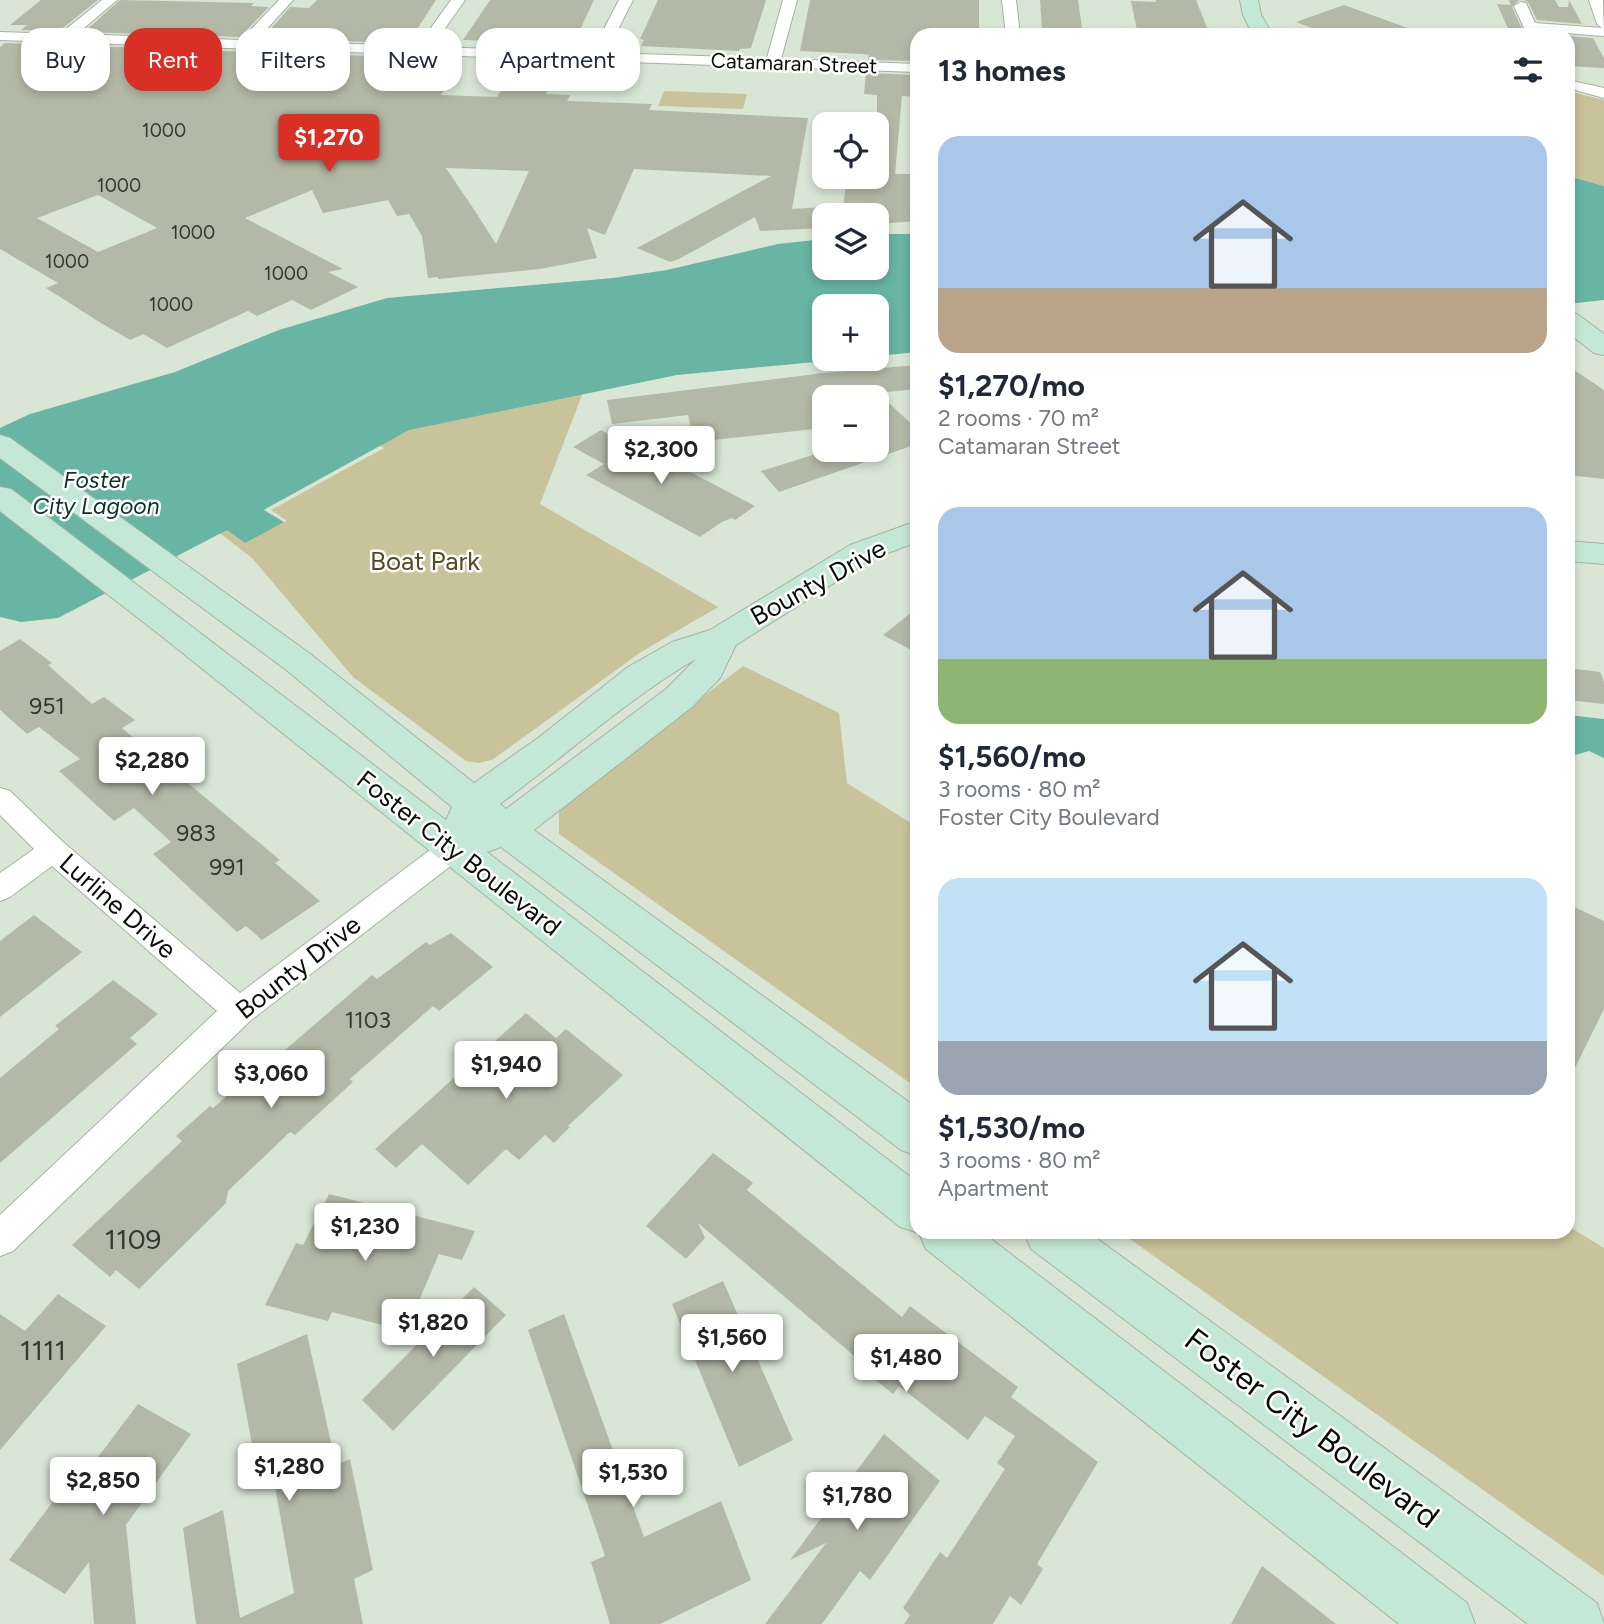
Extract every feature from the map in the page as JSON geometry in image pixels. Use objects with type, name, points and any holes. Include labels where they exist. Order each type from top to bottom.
[{"type":"main road","points":[[1249,0],[1252,15],[1259,28]]},
{"type":"main road","points":[[1575,311],[1601,334]]},
{"type":"main road","name":"Foster City Boulevard","points":[[0,444],[297,661],[506,830],[910,1130]]},
{"type":"main road","name":"Foster City Boulevard","points":[[0,496],[172,627],[910,1206]]},
{"type":"main road","name":"Bounty Drive","points":[[452,849],[473,803],[551,747],[640,677],[684,650],[722,638],[861,552],[910,534]]},
{"type":"main road","points":[[1575,552],[1604,554]]},
{"type":"main road","name":"Bounty Drive","points":[[452,849],[506,830],[679,698],[708,670],[722,638]]},
{"type":"main road","points":[[952,1239],[1446,1624]]},
{"type":"main road","name":"Foster City Boulevard","points":[[1057,1239],[1576,1624]]},
{"type":"street","points":[[76,28],[110,0]]},
{"type":"street","points":[[260,28],[286,0]]},
{"type":"street","points":[[438,28],[458,0]]},
{"type":"street","points":[[612,28],[626,0]]},
{"type":"street","points":[[773,63],[790,0]]},
{"type":"street","points":[[1009,0],[1012,28]]},
{"type":"street","points":[[1596,0],[1604,24]]},
{"type":"street","points":[[1521,6],[1531,28]]},
{"type":"street","points":[[1575,32],[1604,32]]},
{"type":"street","name":"Catamaran Street","points":[[0,36],[21,37]]},
{"type":"street","name":"Catamaran Street","points":[[110,40],[236,44]]},
{"type":"street","name":"Catamaran Street","points":[[640,58],[910,68]]},
{"type":"street","points":[[1575,86],[1604,93]]},
{"type":"street","name":"Lurline Drive","points":[[0,798],[53,850],[239,1011]]},
{"type":"street","name":"Bounty Drive","points":[[0,1239],[239,1011],[452,849]]},
{"type":"street","points":[[0,888],[53,850]]},
{"type":"green space","points":[[664,91],[747,94],[743,109],[658,106]]},
{"type":"green space","points":[[1575,93],[1604,100],[1604,186],[1575,178]]},
{"type":"green space","name":"Boat Park","points":[[587,382],[540,504],[718,607],[641,652],[492,760],[478,763],[466,761],[353,677],[252,558],[208,524],[402,429]]},
{"type":"green space","points":[[743,666],[839,713],[847,783],[910,823],[910,1083],[559,834],[559,807]]},
{"type":"green space","points":[[1575,1230],[1604,1248],[1604,1576],[1130,1239],[1575,1239]]},
{"type":"water","points":[[1575,178],[1604,186],[1604,300],[1575,303]]},
{"type":"water","name":"Foster City Lagoon","points":[[889,234],[910,234],[910,353],[889,355],[889,294],[812,294],[812,362],[677,375],[409,430],[265,509],[284,522],[245,543],[227,530],[58,618],[21,622],[0,617],[0,428],[30,414],[175,372],[279,330],[387,298],[613,278],[667,270],[778,244],[812,240],[812,280],[889,280]]},
{"type":"water","points":[[1575,716],[1604,719],[1604,758],[1589,751],[1575,755]]},
{"type":"pier","points":[[380,446],[384,448],[271,510],[287,521],[284,522],[264,510]]},
{"type":"building","points":[[41,0],[98,0],[63,28],[23,28],[27,25],[10,25]]},
{"type":"building","points":[[120,0],[254,3],[251,6],[269,7],[249,28],[236,28],[236,37],[222,36],[222,28],[124,28],[124,33],[110,33],[110,28],[88,28]]},
{"type":"building","points":[[317,0],[436,0],[418,28],[364,28],[364,42],[350,41],[350,28],[272,28],[290,7],[309,8]]},
{"type":"building","points":[[490,0],[594,0],[581,28],[476,28],[476,40],[463,40]]},
{"type":"building","points":[[658,0],[766,0],[751,48],[739,51],[641,46],[644,40],[640,39]]},
{"type":"building","points":[[810,0],[979,0],[979,28],[910,28],[910,61],[868,60],[869,55],[863,54],[800,51]]},
{"type":"building","points":[[1040,0],[1078,0],[1082,28],[1042,28]]},
{"type":"building","points":[[1196,0],[1207,28],[1137,28],[1131,1]]},
{"type":"building","points":[[1509,0],[1519,0],[1512,7],[1522,28],[1508,28],[1497,4],[1511,5]]},
{"type":"building","points":[[1524,0],[1555,0],[1559,7],[1568,7],[1569,0],[1582,24],[1537,20],[1528,2]]},
{"type":"building","points":[[1344,5],[1408,28],[1312,28],[1296,22]]},
{"type":"building","points":[[1575,37],[1593,38],[1604,58],[1604,68],[1575,66]]},
{"type":"building","points":[[5,43],[21,44],[21,91],[110,91],[110,47],[124,47],[124,91],[222,91],[222,51],[236,51],[236,91],[350,91],[350,55],[364,56],[364,91],[444,91],[441,95],[497,97],[501,91],[548,91],[546,94],[570,95],[567,101],[652,104],[649,110],[808,118],[792,209],[812,208],[812,229],[760,231],[755,217],[670,262],[637,248],[771,176],[634,169],[605,235],[587,228],[597,258],[540,269],[438,279],[428,278],[422,236],[409,214],[397,216],[388,200],[323,213],[312,190],[245,218],[343,269],[328,272],[358,287],[311,310],[292,300],[257,316],[248,311],[167,348],[143,334],[130,340],[96,320],[46,288],[58,283],[0,249],[0,47]],"holes":[[[446,168],[529,171],[496,244]],[[98,195],[157,228],[98,252],[37,218]]]},
{"type":"building","points":[[866,73],[910,75],[910,97],[902,96],[895,174],[910,174],[910,222],[889,223],[889,203],[844,203],[845,189],[889,189],[889,112],[877,112],[877,95],[864,94]]},
{"type":"building","points":[[910,366],[910,390],[889,392],[889,385],[812,385],[812,429],[694,442],[688,415],[612,424],[607,400],[823,373],[889,371],[889,367]]},
{"type":"building","points":[[1575,371],[1604,390],[1604,479],[1575,476]]},
{"type":"building","points":[[889,403],[910,423],[910,446],[889,454]]},
{"type":"building","points":[[601,430],[670,466],[675,464],[755,506],[735,520],[732,518],[722,522],[700,537],[586,475],[604,464],[573,447]]},
{"type":"building","points":[[812,455],[812,462],[865,462],[779,492],[761,471]]},
{"type":"building","points":[[910,614],[910,649],[883,635]]},
{"type":"building","points":[[20,639],[52,663],[48,665],[92,704],[104,697],[135,720],[122,728],[280,860],[275,863],[320,901],[262,940],[246,926],[237,932],[153,854],[171,842],[134,808],[114,821],[59,771],[80,759],[39,727],[27,734],[0,710],[0,651]]},
{"type":"building","points":[[1575,669],[1600,672],[1604,682],[1604,704],[1575,701]]},
{"type":"building","points":[[1575,907],[1604,921],[1604,1009],[1575,1068]]},
{"type":"building","points":[[34,915],[82,952],[0,1017],[0,941]]},
{"type":"building","points":[[451,933],[493,967],[439,1011],[433,1006],[350,1079],[353,1082],[295,1135],[290,1132],[228,1191],[226,1203],[139,1289],[116,1270],[110,1277],[72,1245],[182,1141],[176,1136],[210,1106],[213,1108],[261,1067],[263,1069],[372,975],[377,979],[426,942],[430,945]]},
{"type":"building","points":[[113,980],[158,1014],[130,1038],[137,1044],[0,1163],[0,1078],[59,1029],[55,1026]]},
{"type":"building","points":[[526,1013],[556,1038],[566,1029],[623,1075],[568,1126],[570,1127],[554,1143],[545,1135],[519,1160],[506,1149],[468,1185],[422,1144],[396,1168],[375,1149]]},
{"type":"building","points":[[713,1153],[753,1183],[747,1190],[902,1317],[910,1306],[1018,1387],[1011,1397],[1098,1462],[1037,1564],[1043,1569],[1021,1605],[1010,1596],[993,1624],[904,1624],[910,1615],[903,1608],[940,1552],[947,1558],[1005,1469],[997,1463],[1015,1436],[985,1416],[968,1440],[899,1386],[893,1394],[863,1370],[866,1366],[698,1223],[705,1238],[686,1259],[646,1226]]},
{"type":"building","points":[[329,1194],[475,1231],[462,1260],[439,1254],[406,1331],[332,1312],[328,1321],[265,1305],[296,1243],[303,1245]]},
{"type":"building","points":[[723,1281],[793,1440],[739,1467],[672,1304]]},
{"type":"building","points":[[474,1287],[506,1315],[393,1431],[362,1400]]},
{"type":"building","points":[[58,1294],[106,1326],[0,1450],[0,1314],[25,1331]]},
{"type":"building","points":[[564,1314],[644,1537],[721,1501],[751,1580],[660,1624],[610,1624],[591,1562],[605,1556],[528,1330]]},
{"type":"building","points":[[307,1334],[336,1465],[350,1459],[373,1570],[354,1579],[363,1624],[196,1624],[183,1528],[223,1510],[240,1618],[294,1593],[272,1470],[258,1477],[237,1364]]},
{"type":"building","points":[[138,1404],[191,1434],[126,1525],[136,1624],[94,1624],[89,1562],[65,1594],[9,1560],[75,1472],[83,1477]]},
{"type":"building","points":[[884,1434],[940,1481],[870,1580],[860,1571],[822,1624],[765,1624],[826,1543],[790,1560]]},
{"type":"building","points":[[1262,1566],[1336,1624],[1231,1624]]}]
